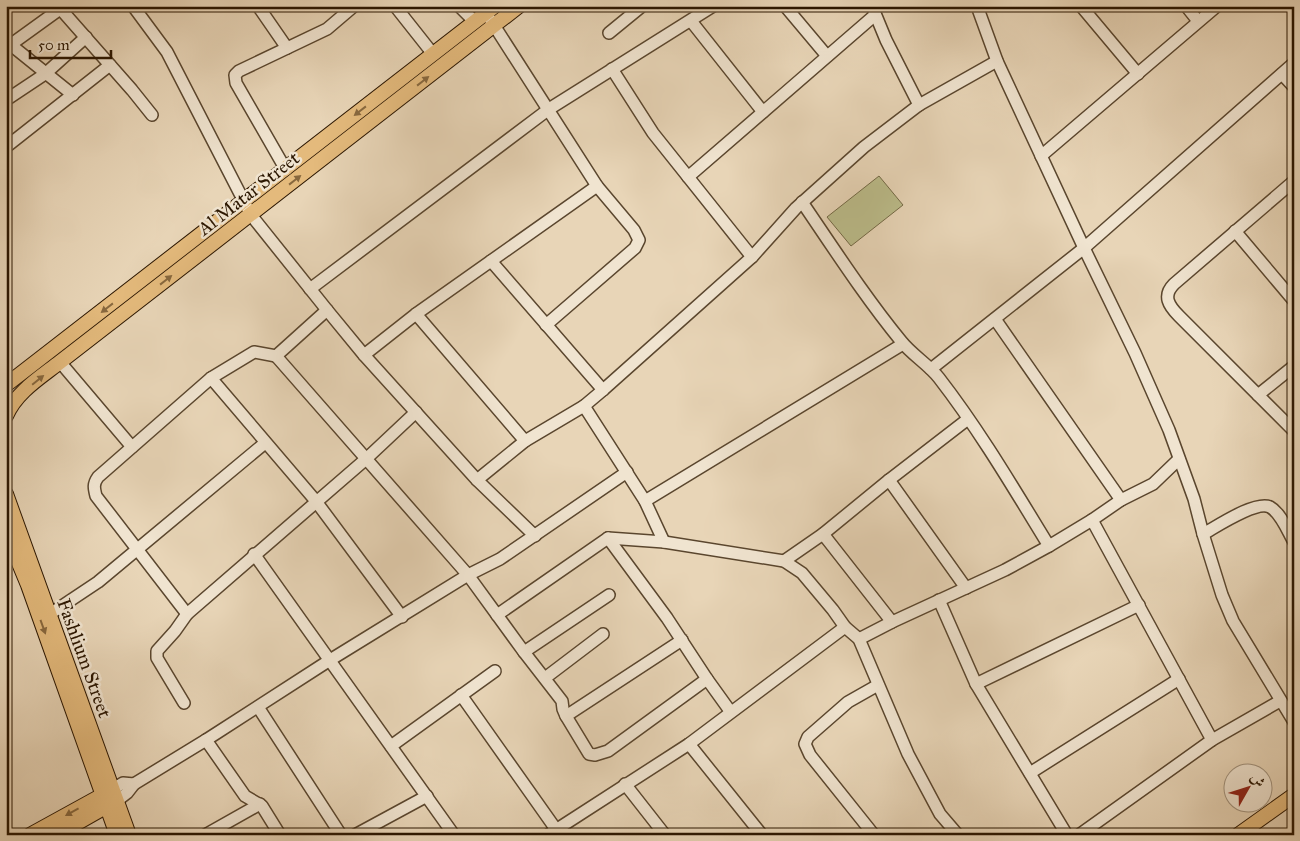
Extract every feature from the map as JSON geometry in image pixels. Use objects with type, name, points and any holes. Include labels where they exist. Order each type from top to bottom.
[{"type":"main road","name":"Al Matar Street","points":[[6,416],[23,392],[60,362],[519,6]]},
{"type":"main road","points":[[6,385],[491,10]]},
{"type":"main road","name":"Fashlium Street","points":[[6,494],[50,614],[111,797],[117,835]]},
{"type":"main road","name":"Fashlium Street","points":[[6,532],[111,797],[129,835]]},
{"type":"main road","points":[[1238,835],[1294,795]]},
{"type":"main road","points":[[30,835],[111,797]]},
{"type":"main road","points":[[56,835],[111,797]]},
{"type":"street","points":[[133,6],[167,52],[251,215],[364,355],[477,480],[535,536]]},
{"type":"street","points":[[258,6],[287,48]]},
{"type":"street","points":[[286,170],[236,83],[235,78],[239,71],[327,30],[344,17],[354,6]]},
{"type":"street","points":[[395,6],[433,54]]},
{"type":"street","points":[[459,6],[475,22]]},
{"type":"street","points":[[609,33],[642,6]]},
{"type":"street","points":[[310,288],[549,109],[713,6]]},
{"type":"street","points":[[785,6],[827,56]]},
{"type":"street","points":[[977,6],[997,61],[1135,353],[1165,422],[1194,499],[1202,534],[1222,595],[1233,621],[1294,722]]},
{"type":"street","points":[[1081,6],[1138,74]]},
{"type":"street","points":[[1186,6],[1198,21]]},
{"type":"street","points":[[1041,156],[1216,6]]},
{"type":"street","points":[[73,96],[8,45],[59,7],[132,90],[152,116]]},
{"type":"street","points":[[491,10],[495,25],[514,58],[549,109],[597,186],[634,230],[639,240],[638,244],[546,324]]},
{"type":"street","points":[[688,177],[827,56],[873,10],[919,105]]},
{"type":"street","points":[[691,21],[763,112]]},
{"type":"street","points":[[6,100],[45,74],[86,38]]},
{"type":"street","points":[[477,480],[525,441],[584,406],[603,390],[752,257],[802,202],[864,147],[919,105],[997,61]]},
{"type":"street","points":[[931,369],[1084,248],[1294,63]]},
{"type":"street","points":[[6,147],[110,65]]},
{"type":"street","points":[[612,69],[653,133],[752,257]]},
{"type":"street","points":[[1282,74],[1294,87]]},
{"type":"street","points":[[1294,180],[1174,284],[1169,289],[1167,296],[1170,307],[1294,431]]},
{"type":"street","points":[[364,355],[416,314],[597,186]]},
{"type":"street","points":[[802,202],[869,299],[903,344],[931,369],[968,419],[1000,466],[1049,546]]},
{"type":"street","points":[[1235,231],[1294,301]]},
{"type":"street","points":[[491,260],[603,390]]},
{"type":"street","points":[[276,356],[327,310]]},
{"type":"street","points":[[416,314],[525,441]]},
{"type":"street","points":[[995,319],[1121,500]]},
{"type":"street","points":[[645,501],[903,344]]},
{"type":"street","points":[[187,614],[96,496],[94,482],[212,378],[254,352],[276,356],[468,575],[562,701],[566,716],[588,752],[595,755],[608,751],[707,679]]},
{"type":"street","points":[[60,362],[132,447]]},
{"type":"street","points":[[1258,395],[1294,366]]},
{"type":"street","points":[[212,378],[315,500],[402,617]]},
{"type":"street","points":[[197,391],[219,388]]},
{"type":"street","points":[[584,406],[645,501],[664,542]]},
{"type":"street","points":[[184,703],[156,658],[157,651],[187,614],[416,412]]},
{"type":"street","points":[[784,562],[823,534],[968,419]]},
{"type":"street","points":[[50,614],[98,582],[137,551],[265,442]]},
{"type":"street","points":[[859,639],[1005,570],[1049,546],[1121,500],[1153,484],[1179,459]]},
{"type":"street","points":[[111,797],[127,793],[134,784],[330,660],[468,575],[500,560],[627,472]]},
{"type":"street","points":[[889,480],[966,588]]},
{"type":"street","points":[[1202,534],[1254,507],[1270,507],[1294,542]]},
{"type":"street","points":[[1092,520],[1212,740]]},
{"type":"street","points":[[823,534],[892,622]]},
{"type":"street","points":[[497,615],[608,538],[664,542],[784,562],[810,582],[844,627],[859,639],[908,754],[931,799],[949,826],[958,835]]},
{"type":"street","points":[[608,538],[682,640],[730,711]]},
{"type":"street","points":[[254,554],[454,835]]},
{"type":"street","points":[[524,652],[609,595]]},
{"type":"street","points":[[939,600],[976,684],[1067,835]]},
{"type":"street","points":[[976,684],[1139,605]]},
{"type":"street","points":[[461,695],[554,833],[625,784],[689,744],[730,711],[844,627]]},
{"type":"street","points":[[545,678],[603,634]]},
{"type":"street","points":[[566,716],[682,640]]},
{"type":"street","points":[[391,746],[495,671]]},
{"type":"street","points":[[1030,773],[1179,679]]},
{"type":"street","points":[[874,835],[810,755],[805,744],[808,738],[848,702],[878,685]]},
{"type":"street","points":[[1078,835],[1212,740],[1280,701]]},
{"type":"street","points":[[258,706],[341,835]]},
{"type":"street","points":[[206,740],[245,796],[260,804],[280,835]]},
{"type":"street","points":[[689,744],[762,835]]},
{"type":"street","points":[[625,784],[664,835]]},
{"type":"street","points":[[361,833],[427,796]]},
{"type":"street","points":[[205,835],[260,804]]},
{"type":"green space","points":[[879,176],[903,205],[851,246],[827,217]]}]
